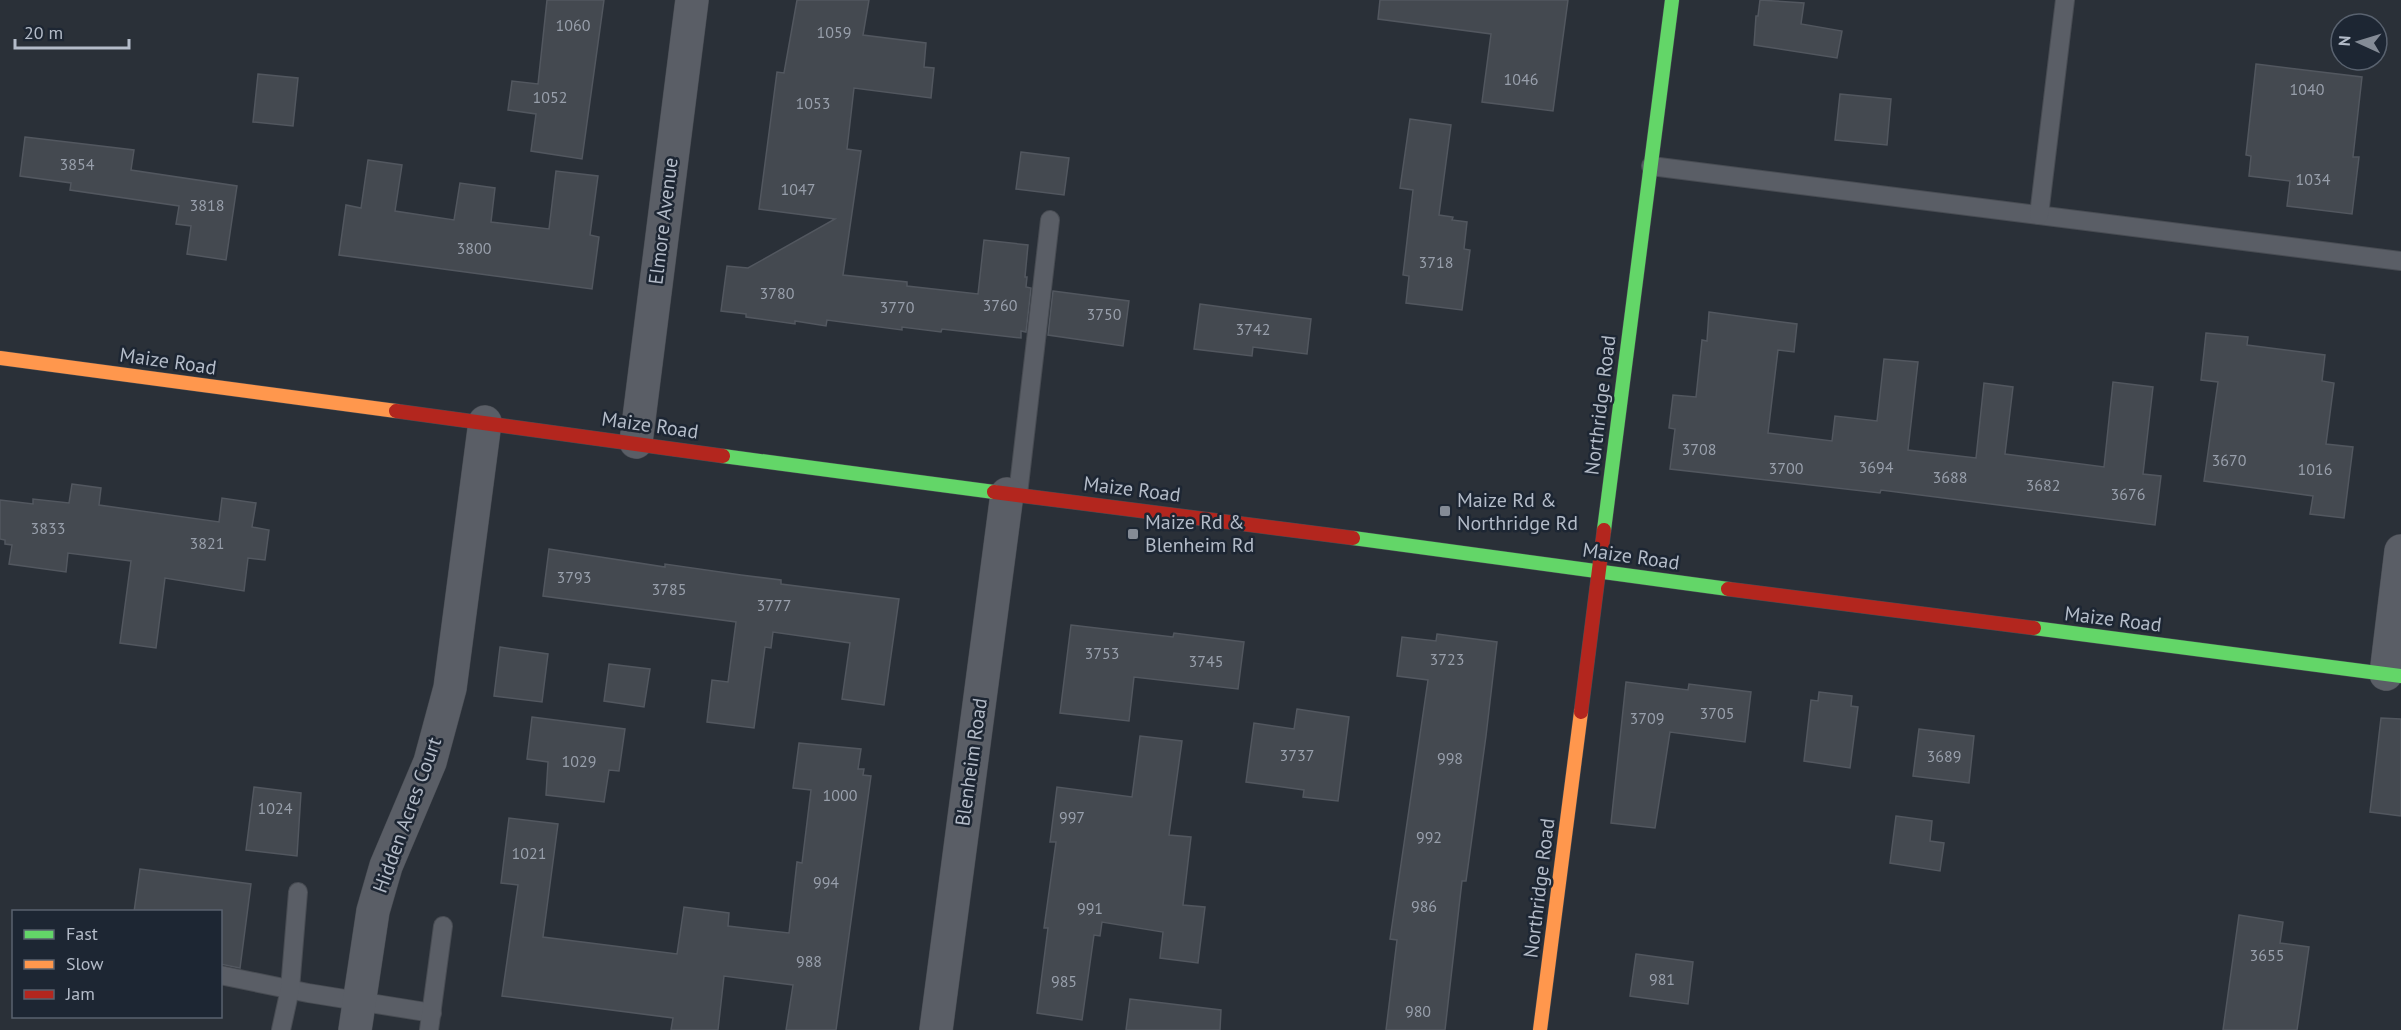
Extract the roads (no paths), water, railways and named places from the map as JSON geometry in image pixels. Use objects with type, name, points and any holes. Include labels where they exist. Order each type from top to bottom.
[{"type":"street","name":"Elmore Avenue","points":[[636,442],[692,0]]},
{"type":"street","name":"Northridge Road","points":[[1540,1030],[1672,0]]},
{"type":"street","name":"Maize Road","points":[[0,358],[1599,572],[2393,675]]},
{"type":"street","name":"Hidden Acres Court","points":[[356,1016],[373,911],[386,867],[430,762],[450,688],[485,422]]},
{"type":"street","name":"Blenheim Road","points":[[936,1030],[1013,494]]},
{"type":"street","points":[[2393,675],[2401,551]]},
{"type":"lane","points":[[2038,214],[2065,0]]},
{"type":"lane","points":[[1651,166],[2401,261]]},
{"type":"lane","points":[[1013,494],[1050,220]]},
{"type":"lane","points":[[281,1030],[290,989],[298,892]]},
{"type":"lane","points":[[222,975],[290,989],[356,1016],[431,1021],[443,926]]},
{"type":"place","name":"Maize Rd & Northridge Rd","points":[[1445,511]]},
{"type":"place","name":"Maize Rd & Blenheim Rd","points":[[1133,534]]}]
